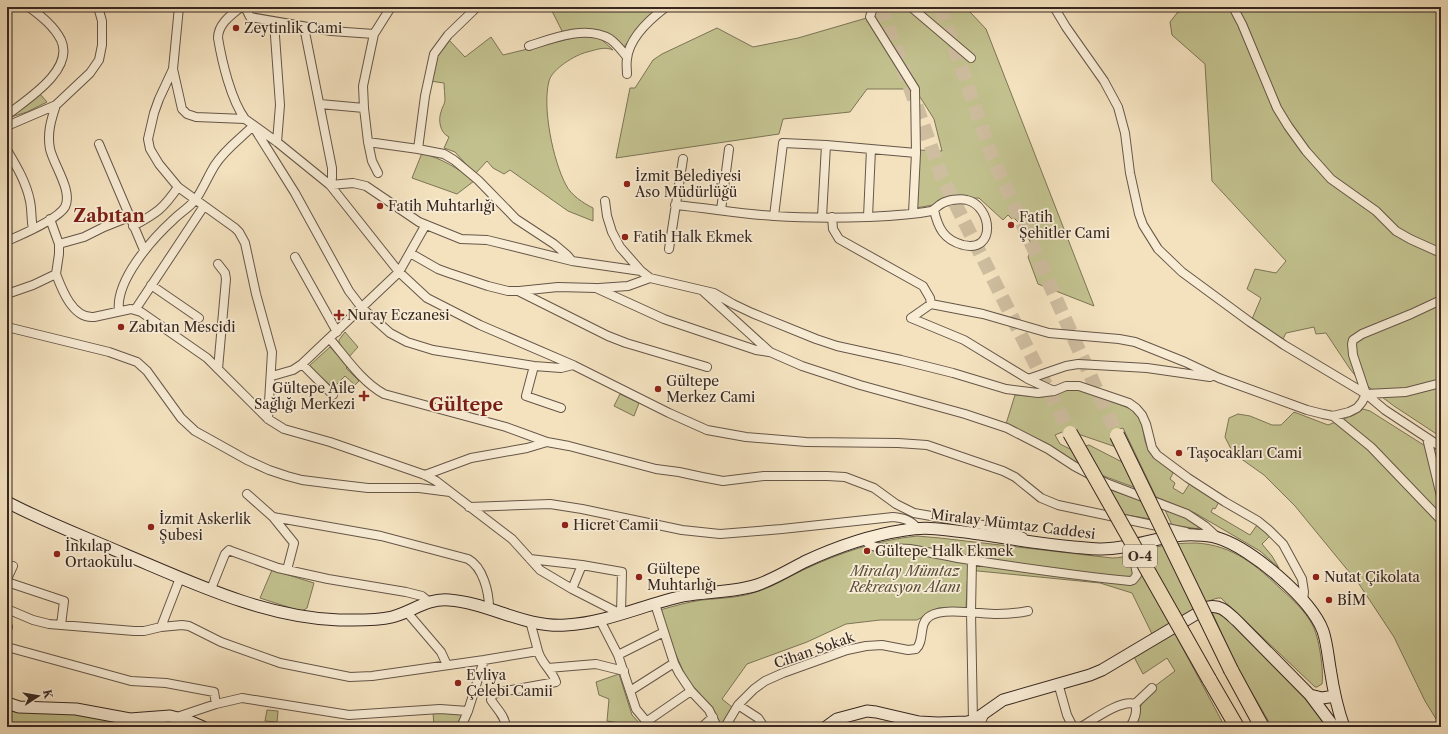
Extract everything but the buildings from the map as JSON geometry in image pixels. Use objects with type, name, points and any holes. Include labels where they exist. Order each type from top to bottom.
[{"type":"highway","name":"O-4","points":[[1070,433],[1209,679],[1238,727]]},
{"type":"highway","name":"O-4","points":[[1117,435],[1230,670],[1262,727]]},
{"type":"main road","name":"Miralay Mümtaz Caddesi","points":[[7,502],[180,578],[251,604],[311,618],[370,620],[390,617],[428,602],[446,600],[489,608],[544,624],[580,624],[691,595],[755,586],[817,557],[865,540],[917,528],[1102,549],[1194,534],[1218,537]]},
{"type":"main road","points":[[1218,537],[1254,556],[1281,579],[1310,609],[1322,629],[1335,696],[1344,727]]},
{"type":"main road","points":[[826,727],[836,719],[867,711],[918,722],[967,722],[975,724],[985,713],[1003,700],[1090,675],[1108,668],[1208,607],[1216,606],[1237,621],[1310,695],[1334,727]]},
{"type":"main road","points":[[1310,695],[1322,698],[1335,696]]},
{"type":"main road","points":[[7,703],[25,708],[53,707],[76,709],[125,718],[137,723],[164,716],[177,717],[203,727]]},
{"type":"street","points":[[7,115],[48,81],[58,68],[64,55],[63,46],[58,35],[45,20],[29,7]]},
{"type":"street","points":[[7,126],[56,105],[90,73],[99,60],[102,22],[98,7]]},
{"type":"street","points":[[178,7],[173,69],[180,104],[186,113],[196,117],[244,119]]},
{"type":"street","points":[[241,7],[231,14],[223,24],[218,33],[218,38],[233,95],[244,119],[277,142],[330,185],[399,272],[418,291],[438,304],[573,365],[640,400],[707,430],[746,437],[790,441],[927,445],[1002,471],[1015,477],[1037,495],[1058,505],[1102,513],[1194,534]]},
{"type":"street","points":[[245,7],[250,17],[344,33],[374,34]]},
{"type":"street","points":[[378,173],[372,161],[368,142],[363,92],[364,80],[374,34],[391,7]]},
{"type":"street","points":[[418,149],[425,96],[434,54],[448,35],[477,7]]},
{"type":"street","points":[[627,74],[627,57],[632,45],[643,28],[666,7]]},
{"type":"street","points":[[873,7],[870,17],[915,89],[916,153],[913,213]]},
{"type":"street","points":[[911,7],[972,58]]},
{"type":"street","points":[[1054,7],[1066,27],[1104,81],[1118,107],[1125,133],[1130,173],[1138,214],[1158,249],[1182,272],[1250,322],[1284,345],[1366,394],[1385,410],[1441,447]]},
{"type":"street","points":[[1233,7],[1242,24],[1278,108],[1288,126],[1306,150],[1331,179],[1376,211],[1396,231],[1441,253]]},
{"type":"street","points":[[274,22],[280,105],[277,142]]},
{"type":"street","points":[[304,27],[332,168],[330,185]]},
{"type":"street","points":[[529,46],[548,39],[569,35],[593,34],[610,40],[627,57]]},
{"type":"street","points":[[173,69],[159,99],[148,140],[150,149],[159,164],[178,187],[235,228],[245,243],[256,294],[271,345],[273,358],[268,419]]},
{"type":"street","points":[[320,104],[364,108]]},
{"type":"street","points":[[7,241],[33,229],[62,211],[65,207],[67,198],[65,186],[53,159],[49,140],[51,119],[56,105]]},
{"type":"street","points":[[119,311],[120,295],[138,258],[165,227],[195,200],[220,157],[253,126]]},
{"type":"street","points":[[253,126],[295,193],[341,279],[362,308],[390,333],[398,338],[423,348],[534,366],[561,368],[573,365]]},
{"type":"street","points":[[368,142],[444,154],[454,160],[478,180],[516,219],[554,244],[572,261]]},
{"type":"street","points":[[774,216],[783,143],[826,145],[916,153]]},
{"type":"street","points":[[99,144],[144,250]]},
{"type":"street","points":[[822,217],[826,145]]},
{"type":"street","points":[[721,210],[729,149]]},
{"type":"street","points":[[868,217],[871,149]]},
{"type":"street","points":[[7,150],[25,184],[32,208],[31,221],[33,229]]},
{"type":"street","points":[[669,249],[683,159]]},
{"type":"street","points":[[330,185],[353,183],[366,186],[425,226],[465,240],[487,240],[572,261],[641,271]]},
{"type":"street","points":[[133,226],[167,204],[178,187]]},
{"type":"street","points":[[675,205],[774,216],[832,218],[868,217],[934,210],[942,203],[960,199],[972,201],[980,208],[986,220],[988,229],[982,242],[974,246],[963,245],[950,240],[939,228],[934,210]]},
{"type":"street","points":[[604,201],[615,240],[625,254],[650,278],[714,293],[752,313],[837,346],[946,371],[1006,389],[1038,393],[1054,391],[1066,386],[1079,386],[1129,403],[1142,415],[1146,424],[1152,448],[1157,455],[1200,486],[1258,521],[1277,537],[1283,544],[1302,579],[1304,592],[1303,601]]},
{"type":"street","points":[[135,310],[204,206]]},
{"type":"street","points":[[59,244],[84,237],[129,217]]},
{"type":"street","points":[[832,218],[833,229],[838,238],[923,286],[930,298],[931,304]]},
{"type":"street","points":[[50,219],[59,244],[56,274],[71,303],[82,315],[90,318],[119,311],[135,310],[202,354],[268,419],[284,429],[323,440],[425,475],[439,483],[518,544],[530,559],[540,570],[572,589],[621,614],[622,572],[582,565],[530,559]]},
{"type":"street","points":[[272,376],[293,370],[302,364],[399,272],[425,226]]},
{"type":"street","points":[[410,253],[449,273],[508,291],[558,287],[596,288],[628,286],[650,278]]},
{"type":"street","points":[[295,257],[337,332]]},
{"type":"street","points":[[218,264],[225,273],[226,279],[218,369]]},
{"type":"street","points":[[7,294],[33,285],[56,274]]},
{"type":"street","points":[[151,285],[199,318]]},
{"type":"street","points":[[596,288],[664,319],[756,350],[770,352],[802,366],[860,385],[965,414],[1007,428],[1042,446],[1074,466],[1106,483],[1187,514],[1218,537]]},
{"type":"street","points":[[702,290],[770,352]]},
{"type":"street","points":[[519,291],[608,336],[626,343],[707,367]]},
{"type":"street","points":[[1333,416],[1349,412],[1357,408],[1366,394],[1353,355],[1353,340],[1362,334],[1441,300]]},
{"type":"street","points":[[1054,391],[1028,379],[964,340],[911,318],[931,304],[983,314],[1049,333],[1119,339],[1135,342],[1185,362],[1219,378],[1307,410],[1333,416],[1371,447],[1441,520]]},
{"type":"street","points":[[7,327],[109,352],[137,362],[147,372],[181,418],[195,432],[247,460],[281,474],[302,480],[360,487],[419,488],[451,492]]},
{"type":"street","points":[[330,339],[363,378],[384,394],[506,427],[547,442],[569,446],[656,469],[723,481],[764,476],[845,477],[874,488],[896,504],[914,513],[1000,528],[1035,542]]},
{"type":"street","points":[[302,364],[334,394]]},
{"type":"street","points":[[1028,379],[1066,366],[1078,364],[1147,368],[1219,378]]},
{"type":"street","points":[[534,366],[526,396],[561,408]]},
{"type":"street","points":[[1366,394],[1406,392],[1441,383]]},
{"type":"street","points":[[1428,438],[1441,496]]},
{"type":"street","points":[[425,475],[471,458],[527,448],[547,442]]},
{"type":"street","points":[[247,494],[272,516],[294,543],[287,570]]},
{"type":"street","points":[[469,507],[550,504],[582,509],[682,530],[720,534],[893,517],[906,519],[917,528]]},
{"type":"street","points":[[272,516],[381,536],[468,559],[474,564],[484,581],[489,595],[489,608]]},
{"type":"street","points":[[865,540],[867,544],[876,548],[912,549],[972,560],[1130,581],[1137,576],[1132,545]]},
{"type":"street","points":[[211,589],[225,554],[229,550],[267,565],[328,579],[406,592],[422,596],[428,602]]},
{"type":"street","points":[[972,560],[971,612],[975,724]]},
{"type":"street","points":[[572,589],[582,565]]},
{"type":"street","points":[[13,566],[7,580],[64,601],[61,625]]},
{"type":"street","points":[[161,627],[180,578]]},
{"type":"street","points":[[655,604],[674,663],[684,682],[709,710],[717,727]]},
{"type":"street","points":[[7,609],[41,622],[61,625],[134,631],[144,631],[176,625],[189,626],[221,642],[280,663],[350,677],[484,660],[538,651]]},
{"type":"street","name":"Cihan Sokak","points":[[725,727],[738,705],[765,681],[847,650],[866,646],[882,645],[908,650],[916,649],[920,644],[924,624],[931,615],[941,612],[997,614],[1028,610]]},
{"type":"street","points":[[406,611],[441,652],[447,665]]},
{"type":"street","points":[[600,620],[618,655],[636,709],[649,724],[691,691]]},
{"type":"street","points":[[506,727],[506,722],[491,700],[492,695],[500,692],[556,682],[548,668],[541,660],[530,621]]},
{"type":"street","points":[[618,655],[664,632]]},
{"type":"street","points":[[7,647],[131,681],[166,683],[214,692],[216,704]]},
{"type":"street","points":[[462,727],[484,660]]},
{"type":"street","points":[[630,691],[674,663]]},
{"type":"street","points":[[548,668],[596,664],[624,671]]},
{"type":"street","points":[[1058,684],[1067,715],[1073,727]]},
{"type":"street","points":[[1081,727],[1098,716],[1121,705],[1131,703],[1135,704],[1152,688]]},
{"type":"street","points":[[177,717],[216,704],[242,698],[349,715],[440,709],[468,711]]},
{"type":"street","points":[[1130,727],[1136,712],[1135,704]]},
{"type":"street","points":[[738,705],[758,718],[764,727]]},
{"type":"street","points":[[702,727],[713,717]]},
{"type":"green space","points":[[550,7],[659,7],[639,27],[624,47],[611,36],[563,33]]},
{"type":"green space","points":[[873,7],[955,7],[970,12],[986,29],[1094,306],[1038,284],[1028,257],[1033,247],[1021,225],[1013,217],[1012,219],[1008,215],[1003,220],[979,198],[945,199],[937,201],[933,205],[916,208],[918,150],[942,151],[934,119],[915,89],[867,89],[850,112],[783,119],[779,134],[616,158],[630,88],[635,88],[653,60],[662,54],[717,28],[753,47],[798,38],[870,17]]},
{"type":"green space","points":[[1189,7],[1441,7],[1441,437],[1394,406],[1358,379],[1326,333],[1316,334],[1314,327],[1286,333],[1283,339],[1252,319],[1261,298],[1247,289],[1255,269],[1276,273],[1286,261],[1212,181],[1205,64],[1172,35],[1170,22],[1177,13]]},
{"type":"green space","points":[[592,36],[602,40],[613,50],[603,48],[587,52],[570,59],[559,67],[551,76],[549,81],[547,105],[550,134],[561,175],[571,192],[581,201],[593,208],[593,221],[568,211],[510,170],[504,174],[493,168],[487,161],[475,174],[455,152],[444,148],[449,137],[444,133],[440,122],[441,110],[445,101],[444,83],[430,81],[438,53],[448,39],[465,57],[491,37],[503,55],[577,37]]},
{"type":"green space","points":[[40,94],[47,102],[27,112],[11,117]]},
{"type":"green space","points":[[422,153],[450,164],[474,181],[457,194],[412,178]]},
{"type":"green space","points":[[345,332],[358,347],[348,358],[339,344],[339,340]]},
{"type":"green space","points":[[330,347],[348,366],[346,368],[359,381],[355,385],[345,376],[333,388],[309,366]]},
{"type":"green space","points":[[1071,388],[1085,391],[1131,409],[1136,413],[1141,423],[1148,449],[1156,459],[1173,473],[1170,479],[1175,483],[1173,488],[1183,494],[1190,483],[1219,502],[1215,509],[1213,508],[1211,512],[1250,535],[1257,525],[1271,535],[1262,544],[1272,556],[1279,568],[1260,551],[1195,513],[1156,497],[1123,428],[1111,432],[1116,447],[1078,434],[1074,427],[1055,435],[1060,444],[1074,451],[1082,466],[1046,443],[1006,424],[1015,395],[1041,397],[1050,396]]},
{"type":"green space","points":[[620,394],[639,403],[634,416],[614,406]]},
{"type":"green space","points":[[1363,409],[1370,411],[1441,456],[1441,727],[1425,701],[1394,637],[1359,584],[1295,506],[1264,475],[1233,453],[1225,437],[1229,418],[1238,414],[1250,416],[1272,425],[1281,425],[1294,412],[1328,425],[1354,415]]},
{"type":"green space","points":[[1089,445],[1126,464],[1136,488],[1101,475],[1085,446]]},
{"type":"green space","points":[[1108,489],[1142,501],[1151,519],[1121,514]]},
{"type":"green space","points":[[1165,510],[1189,519],[1197,525],[1199,529],[1172,525]]},
{"type":"green space","name":"Miralay Mümtaz Rekreasyon Alanı","points":[[917,536],[1112,558],[1123,557],[1166,545],[1196,543],[1222,548],[1233,552],[1254,565],[1306,615],[1315,629],[1319,645],[1322,684],[1315,687],[1221,598],[1197,607],[1153,636],[1132,593],[1100,583],[968,570],[966,608],[939,608],[917,620],[880,620],[846,624],[807,642],[747,664],[722,699],[732,707],[720,727],[712,707],[691,684],[685,675],[673,648],[660,610],[697,601],[750,594],[762,590],[831,558],[859,548]]},
{"type":"green space","points":[[272,570],[314,583],[307,608],[300,611],[260,598]]},
{"type":"green space","points":[[1211,610],[1226,615],[1312,706],[1328,727],[1272,727],[1238,669]]},
{"type":"green space","points":[[1174,632],[1225,727],[1133,727],[1138,718],[1141,705],[1151,694],[1155,686],[1175,671],[1167,658],[1143,674],[1134,657]]},
{"type":"green space","points":[[619,674],[632,715],[643,727],[625,727],[625,724],[607,721],[609,699],[599,695],[596,682]]},
{"type":"green space","points":[[7,709],[15,712],[76,713],[131,724],[131,727],[7,727]]},
{"type":"green space","points":[[267,710],[278,711],[277,722],[265,721]]},
{"type":"green space","points":[[433,712],[459,714],[462,715],[462,719],[454,727],[434,727]]},
{"type":"tunnel","points":[[881,7],[942,177],[1070,433]]},
{"type":"tunnel","points":[[940,7],[992,156],[1117,435]]},
{"type":"place","name":"Zeytinlik Cami","points":[[236,28]]},
{"type":"place","name":"İzmit Belediyesi Aso Müdürlüğü","points":[[627,184]]},
{"type":"place","name":"Fatih Muhtarlığı","points":[[380,206]]},
{"type":"place","name":"Fatih Şehitler Cami","points":[[1011,225]]},
{"type":"place","name":"Fatih Halk Ekmek","points":[[625,237]]},
{"type":"place","name":"Nuray Eczanesi","points":[[339,315]]},
{"type":"place","name":"Zabıtan Mescidi","points":[[121,327]]},
{"type":"place","name":"Gültepe Merkez Cami","points":[[658,389]]},
{"type":"place","name":"Gültepe Aile Sağlığı Merkezi","points":[[364,396]]},
{"type":"place","name":"Taşocakları Cami","points":[[1179,453]]},
{"type":"place","name":"Hicret Camii","points":[[565,525]]},
{"type":"place","name":"İzmit Askerlik Şubesi","points":[[151,527]]},
{"type":"place","name":"Gültepe Halk Ekmek","points":[[867,551]]},
{"type":"place","name":"İnkılap Ortaokulu","points":[[57,554]]},
{"type":"place","name":"Gültepe Muhtarlığı","points":[[639,577]]},
{"type":"place","name":"Nutat Çikolata","points":[[1316,577]]},
{"type":"place","name":"BİM","points":[[1329,600]]},
{"type":"place","name":"Evliya Çelebi Camii","points":[[458,683]]},
{"type":"district","name":"Zabıtan","points":[[109,216]]},
{"type":"district","name":"Gültepe","points":[[466,405]]}]
